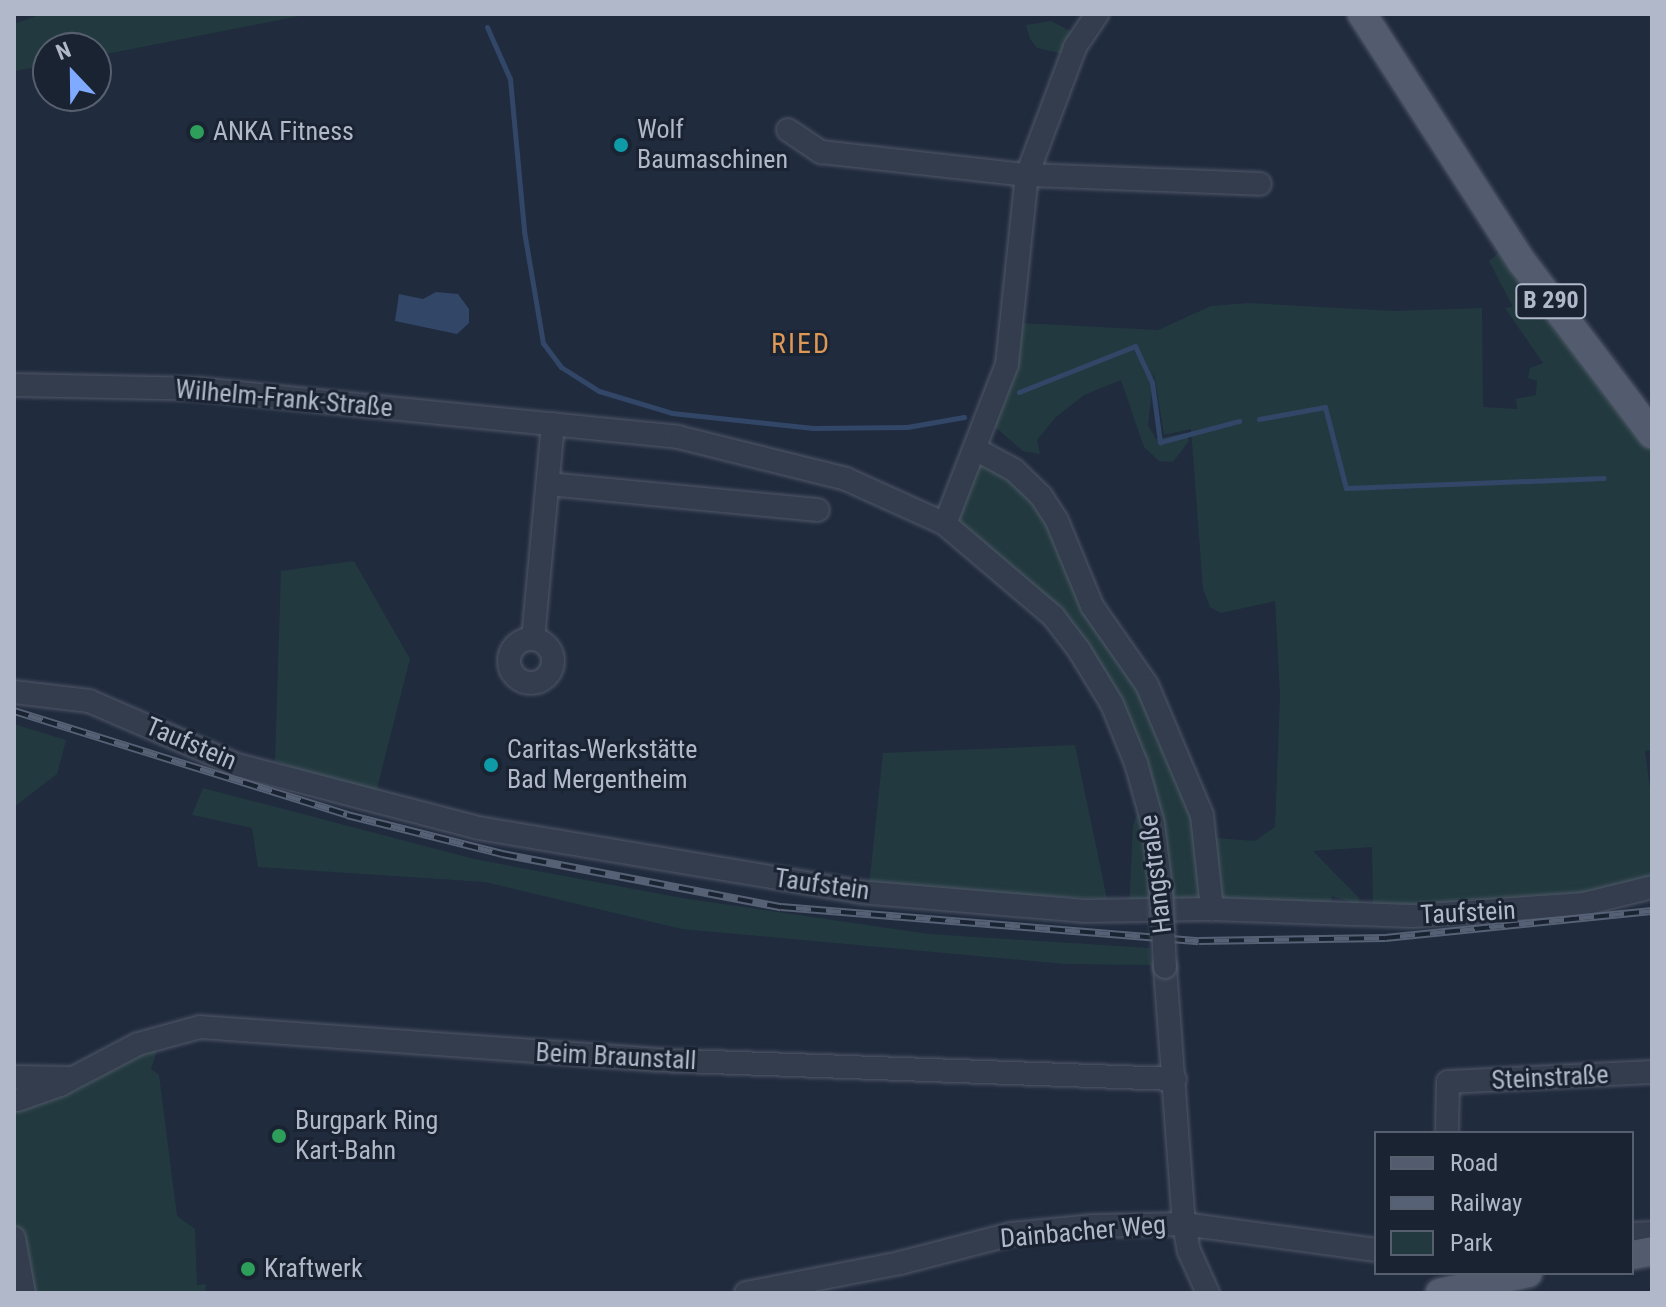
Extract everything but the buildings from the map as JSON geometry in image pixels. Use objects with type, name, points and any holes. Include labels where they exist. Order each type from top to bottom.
[{"type":"main road","name":"B 290","points":[[1362,14],[1522,262],[1652,434]]},
{"type":"main road","points":[[1450,1285],[1515,1275]]},
{"type":"street","points":[[945,524],[977,450],[1007,364],[1027,175],[1075,47],[1097,14]]},
{"type":"street","points":[[1375,14],[1384,29],[1387,51]]},
{"type":"street","points":[[788,130],[821,152],[1027,175],[1260,184]]},
{"type":"street","name":"Wilhelm-Frank-Straße","points":[[14,385],[199,389],[678,437],[846,479],[945,524]]},
{"type":"street","points":[[533,639],[553,424]]},
{"type":"street","points":[[977,450],[1014,470],[1041,496],[1057,521],[1092,606],[1147,685],[1202,815],[1212,909]]},
{"type":"street","points":[[548,484],[818,510]]},
{"type":"street","name":"Hangstraße","points":[[945,524],[1053,616],[1099,682],[1136,763],[1153,824],[1161,889],[1184,1224],[1189,1251],[1208,1293]]},
{"type":"street","name":"Taufstein","points":[[14,692],[89,701],[237,765],[478,828],[859,892],[1085,911],[1212,909],[1373,916],[1497,914],[1584,904],[1652,887]]},
{"type":"street","name":"Beim Braunstall","points":[[16,1103],[138,1044],[200,1027],[656,1060],[1175,1079]]},
{"type":"street","points":[[16,1072],[16,1103]]},
{"type":"street","name":"Beim Braunstall","points":[[16,1072],[68,1078]]},
{"type":"street","name":"Steinstraße","points":[[1447,1131],[1448,1082],[1652,1072]]},
{"type":"street","name":"Dainbacher Weg","points":[[746,1293],[900,1263],[1011,1234],[1184,1224],[1374,1250]]},
{"type":"street","points":[[14,1238],[24,1293]]},
{"type":"green space","points":[[42,14],[310,14],[112,53],[112,32],[32,32],[32,68],[14,71],[14,24]]},
{"type":"green space","points":[[1051,21],[1082,37],[1072,56],[1037,48],[1030,39],[1026,25]]},
{"type":"green space","points":[[1501,251],[1652,434],[1652,750],[1645,751],[1652,803],[1652,887],[1373,916],[1372,847],[1313,851],[1359,898],[1359,905],[1332,896],[1328,915],[1129,911],[1133,825],[1145,794],[1079,650],[945,524],[977,450],[1014,470],[1120,646],[1205,837],[1255,841],[1275,827],[1280,696],[1275,601],[1221,613],[1210,607],[1203,589],[1191,429],[1164,435],[1154,373],[1148,425],[1156,439],[1186,433],[1189,441],[1173,462],[1159,461],[1144,447],[1121,380],[1084,395],[1055,418],[1037,440],[1040,454],[1023,451],[995,427],[988,418],[1021,323],[1158,330],[1211,306],[1249,303],[1394,311],[1482,308],[1483,407],[1517,409],[1516,399],[1536,395],[1537,381],[1528,378],[1530,368],[1543,363],[1505,308],[1513,307],[1489,261]]},
{"type":"green space","points":[[354,561],[410,659],[375,796],[275,761],[281,571]]},
{"type":"green space","points":[[14,724],[66,740],[57,774],[14,807]]},
{"type":"green space","points":[[1075,745],[1107,899],[869,887],[883,753]]},
{"type":"green space","points":[[203,788],[474,859],[682,898],[929,934],[1150,948],[1151,965],[1066,964],[682,929],[485,882],[258,867],[252,828],[192,815]]},
{"type":"green space","points":[[162,1036],[151,1069],[159,1075],[177,1216],[195,1229],[197,1285],[206,1284],[205,1293],[14,1293],[14,1106]]},
{"type":"water","points":[[436,292],[458,294],[469,309],[469,323],[457,334],[395,321],[399,294],[423,299]]},
{"type":"waterway","points":[[487,27],[510,79],[524,231],[543,343],[561,367],[599,391],[672,413],[813,428],[907,427],[964,417]]},
{"type":"waterway","points":[[1019,392],[1135,346],[1152,382],[1160,442],[1239,421]]},
{"type":"waterway","points":[[1259,419],[1325,407],[1346,488],[1604,478]]},
{"type":"railway","points":[[14,711],[347,815],[502,854],[781,907],[1199,941],[1385,938],[1652,911]]},
{"type":"place","name":"ANKA Fitness","points":[[197,132]]},
{"type":"place","name":"Wolf Baumaschinen","points":[[621,145]]},
{"type":"place","name":"Caritas-Werkstätte Bad Mergentheim","points":[[491,765]]},
{"type":"place","name":"Burgpark Ring Kart-Bahn","points":[[279,1136]]},
{"type":"place","name":"Kraftwerk","points":[[248,1269]]},
{"type":"district","name":"RIED","points":[[801,344]]}]
